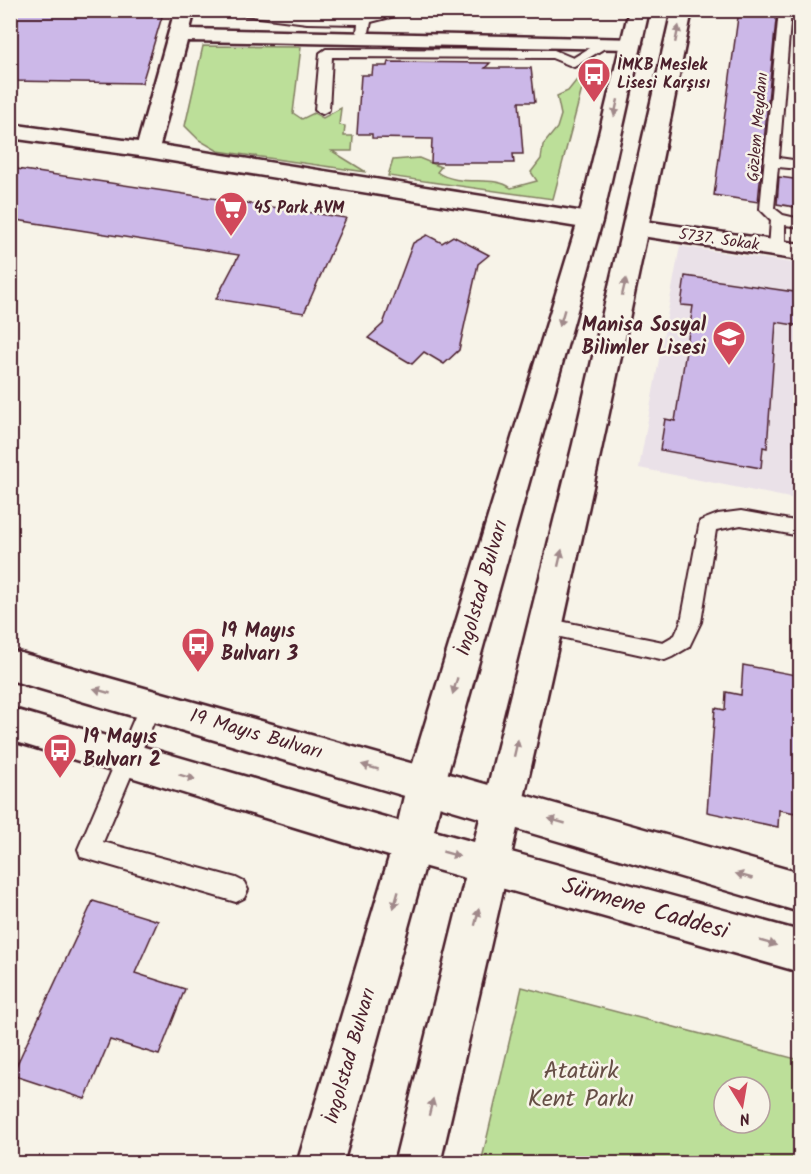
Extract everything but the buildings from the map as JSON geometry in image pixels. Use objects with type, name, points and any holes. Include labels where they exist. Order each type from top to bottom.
[{"type":"main road","points":[[147,150],[185,10]]},
{"type":"main road","name":"İngolstad Bulvarı","points":[[320,1164],[412,844],[426,783],[590,221],[618,43],[639,10]]},
{"type":"main road","points":[[417,1164],[637,228],[682,10]]},
{"type":"main road","points":[[179,35],[327,45],[364,29],[618,43]]},
{"type":"main road","points":[[10,131],[147,150],[590,221]]},
{"type":"main road","name":"5737. Sokak","points":[[637,228],[789,250]]},
{"type":"main road","name":"19 Mayıs Bulvarı","points":[[10,665],[502,805]]},
{"type":"main road","points":[[10,724],[489,865]]},
{"type":"main road","points":[[502,805],[801,893]]},
{"type":"main road","name":"Sürmene Caddesi","points":[[489,865],[801,952]]},
{"type":"lane","points":[[236,10],[364,29],[412,10]]},
{"type":"lane","name":"Gözlem Meydanı","points":[[778,219],[767,209],[785,10]]},
{"type":"lane","points":[[322,110],[327,45],[554,54],[574,63],[618,43]]},
{"type":"lane","points":[[773,162],[801,165]]},
{"type":"lane","points":[[789,250],[778,219],[801,223]]},
{"type":"lane","points":[[545,626],[610,642],[665,651],[682,641],[691,622],[707,526],[717,520],[738,517],[801,529]]},
{"type":"lane","points":[[150,705],[89,849],[236,890]]},
{"type":"shaded area","name":"Manisa Sosyal Bilimler Lisesi","points":[[680,246],[800,264],[800,500],[639,468]]},
{"type":"green space","points":[[203,46],[301,47],[293,113],[302,119],[314,113],[323,118],[341,108],[339,125],[345,126],[344,136],[353,136],[352,151],[332,151],[366,172],[218,151],[199,140],[185,126]]},
{"type":"green space","points":[[588,66],[553,199],[388,176],[393,160],[419,158],[441,167],[437,172],[455,179],[495,182],[511,188],[537,181],[531,172],[541,159],[543,145],[557,128],[561,115],[557,96],[568,91]]},
{"type":"green space","name":"Atatürk Kent Parkı","points":[[522,987],[800,1060],[800,1163],[481,1163]]},
{"type":"place","name":"İMKB Meslek Lisesi Karşısı","points":[[594,103]]},
{"type":"place","name":"45 Park AVM","points":[[231,237]]},
{"type":"place","name":"Manisa Sosyal Bilimler Lisesi","points":[[729,366]]},
{"type":"place","name":"19 Mayıs Bulvarı 3","points":[[198,673]]},
{"type":"place","name":"19 Mayıs Bulvarı 2","points":[[60,779]]}]
